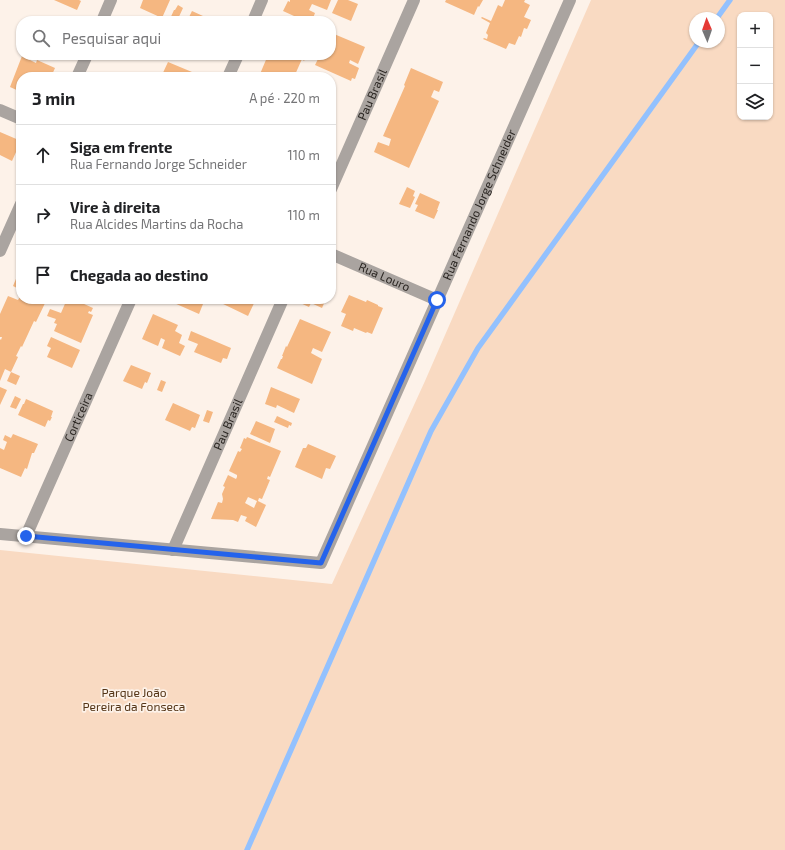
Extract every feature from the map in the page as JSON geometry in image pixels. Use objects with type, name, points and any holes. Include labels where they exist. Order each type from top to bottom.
[{"type":"street","points":[[104,16],[111,0]]},
{"type":"street","points":[[255,16],[262,0]]},
{"type":"street","name":"Pau Brasil","points":[[336,178],[414,0]]},
{"type":"street","name":"Rua Fernando Jorge Schneider","points":[[172,550],[321,563],[570,0]]},
{"type":"street","points":[[79,72],[85,60]]},
{"type":"street","points":[[230,72],[236,60]]},
{"type":"street","points":[[0,110],[16,117]]},
{"type":"street","points":[[0,251],[16,215]]},
{"type":"street","name":"Rua Louro","points":[[336,256],[437,300]]},
{"type":"street","name":"Corticeira","points":[[26,536],[129,304]]},
{"type":"street","name":"Pau Brasil","points":[[172,550],[281,304]]},
{"type":"street","points":[[0,534],[172,550]]},
{"type":"green space","name":"Parque João Pereira da Fonseca","points":[[591,0],[785,0],[785,850],[0,850],[0,550],[332,584],[425,381]]},
{"type":"building","points":[[54,0],[79,0],[81,1],[77,10]]},
{"type":"building","points":[[143,0],[170,0],[163,16],[158,16],[140,8]]},
{"type":"building","points":[[290,0],[331,0],[327,10],[312,4],[309,10],[315,13],[314,16],[294,16],[283,11],[288,1],[290,2]]},
{"type":"building","points":[[338,0],[348,0],[358,4],[351,21],[332,13]]},
{"type":"building","points":[[446,0],[483,0],[479,7],[478,6],[474,15],[445,2]]},
{"type":"building","points":[[505,0],[525,0],[524,2],[530,5],[524,17],[531,20],[527,29],[524,28],[521,37],[519,36],[515,45],[509,43],[506,49],[483,39],[487,39],[488,35],[486,33],[490,23],[481,18],[482,17],[491,21],[498,5],[502,7]]},
{"type":"building","points":[[178,5],[183,8],[179,16],[171,16]]},
{"type":"building","points":[[192,11],[203,16],[190,16]]},
{"type":"building","points":[[336,35],[365,47],[358,64],[350,60],[349,63],[359,68],[355,79],[352,78],[351,81],[336,74],[336,72],[331,72],[315,65],[318,60],[336,60]]},
{"type":"building","points":[[20,60],[30,60],[36,63],[37,60],[55,68],[53,72],[16,72],[16,90],[10,87]]},
{"type":"building","points":[[266,60],[302,60],[296,72],[261,72]]},
{"type":"building","points":[[168,62],[192,72],[163,72]]},
{"type":"building","points":[[411,68],[443,82],[439,92],[434,90],[431,97],[439,101],[409,168],[374,152],[378,142],[389,146],[391,139],[383,136],[405,86],[404,85]]},
{"type":"building","points":[[0,132],[16,139],[16,152],[12,161],[0,155]]},
{"type":"building","points":[[407,187],[415,191],[413,196],[415,197],[410,208],[399,204]]},
{"type":"building","points":[[420,193],[440,202],[434,219],[415,211],[418,205],[415,204]]},
{"type":"building","points":[[16,279],[16,288],[13,286]]},
{"type":"building","points":[[349,295],[366,302],[367,300],[383,308],[372,334],[354,328],[353,331],[341,326],[346,314],[341,312]]},
{"type":"building","points":[[8,296],[16,299],[16,304],[45,304],[16,356],[18,357],[11,372],[5,369],[0,381],[0,339],[1,340],[2,337],[0,337],[0,314]]},
{"type":"building","points":[[65,304],[84,304],[93,308],[91,312],[89,311],[88,313],[93,315],[81,343],[54,331],[57,324],[54,323],[56,319],[47,316],[50,309],[61,313]]},
{"type":"building","points":[[176,304],[203,304],[199,314]]},
{"type":"building","points":[[223,304],[254,304],[248,316]]},
{"type":"building","points":[[302,304],[310,304],[309,307]]},
{"type":"building","points":[[313,304],[324,304],[322,308]]},
{"type":"building","points":[[153,314],[178,325],[175,331],[182,335],[179,343],[185,346],[180,356],[162,348],[165,340],[161,338],[158,346],[142,339]]},
{"type":"building","points":[[300,319],[331,332],[322,352],[313,348],[311,353],[322,359],[312,384],[277,368],[282,359],[286,346],[287,347]]},
{"type":"building","points":[[191,331],[231,348],[227,359],[223,358],[221,363],[194,352],[198,344],[188,340]]},
{"type":"building","points":[[51,337],[80,350],[72,368],[47,357],[51,348],[47,346]]},
{"type":"building","points":[[131,365],[151,373],[147,383],[145,382],[142,389],[123,381]]},
{"type":"building","points":[[11,372],[20,376],[16,385],[7,381]]},
{"type":"building","points":[[161,380],[166,382],[162,392],[157,390]]},
{"type":"building","points":[[0,387],[7,390],[0,405]]},
{"type":"building","points":[[271,387],[300,399],[294,413],[277,405],[276,408],[265,404]]},
{"type":"building","points":[[15,396],[21,399],[16,409],[10,407]]},
{"type":"building","points":[[26,399],[53,411],[50,421],[48,420],[45,427],[18,415]]},
{"type":"building","points":[[173,403],[200,415],[195,428],[192,427],[190,431],[165,420]]},
{"type":"building","points":[[207,410],[213,412],[209,423],[203,421]]},
{"type":"building","points":[[277,416],[292,423],[291,426],[289,425],[288,428],[274,422]]},
{"type":"building","points":[[256,421],[275,429],[270,443],[250,434]]},
{"type":"building","points":[[13,434],[38,444],[34,453],[32,453],[27,469],[25,468],[21,477],[0,468],[0,448],[4,450],[7,442],[3,440],[5,435],[11,438]]},
{"type":"building","points":[[247,437],[281,451],[270,477],[268,476],[267,479],[270,480],[262,499],[259,498],[258,501],[266,505],[256,527],[245,521],[247,517],[241,515],[238,522],[233,520],[211,519],[218,502],[222,503],[222,494],[225,487],[223,486],[228,475],[236,479],[237,477],[237,475],[229,471],[238,451],[240,452],[242,449],[240,448],[244,438],[246,439]],"holes":[[[248,497],[257,501],[254,508],[245,503]]]},
{"type":"building","points":[[308,444],[336,456],[330,469],[326,468],[322,479],[295,467],[303,448],[306,448]]},
{"type":"waterway","points":[[721,12],[730,0]]},
{"type":"waterway","points":[[247,850],[431,431],[478,348],[695,48]]},
{"type":"route","points":[[26,536],[321,563],[437,300]]}]
